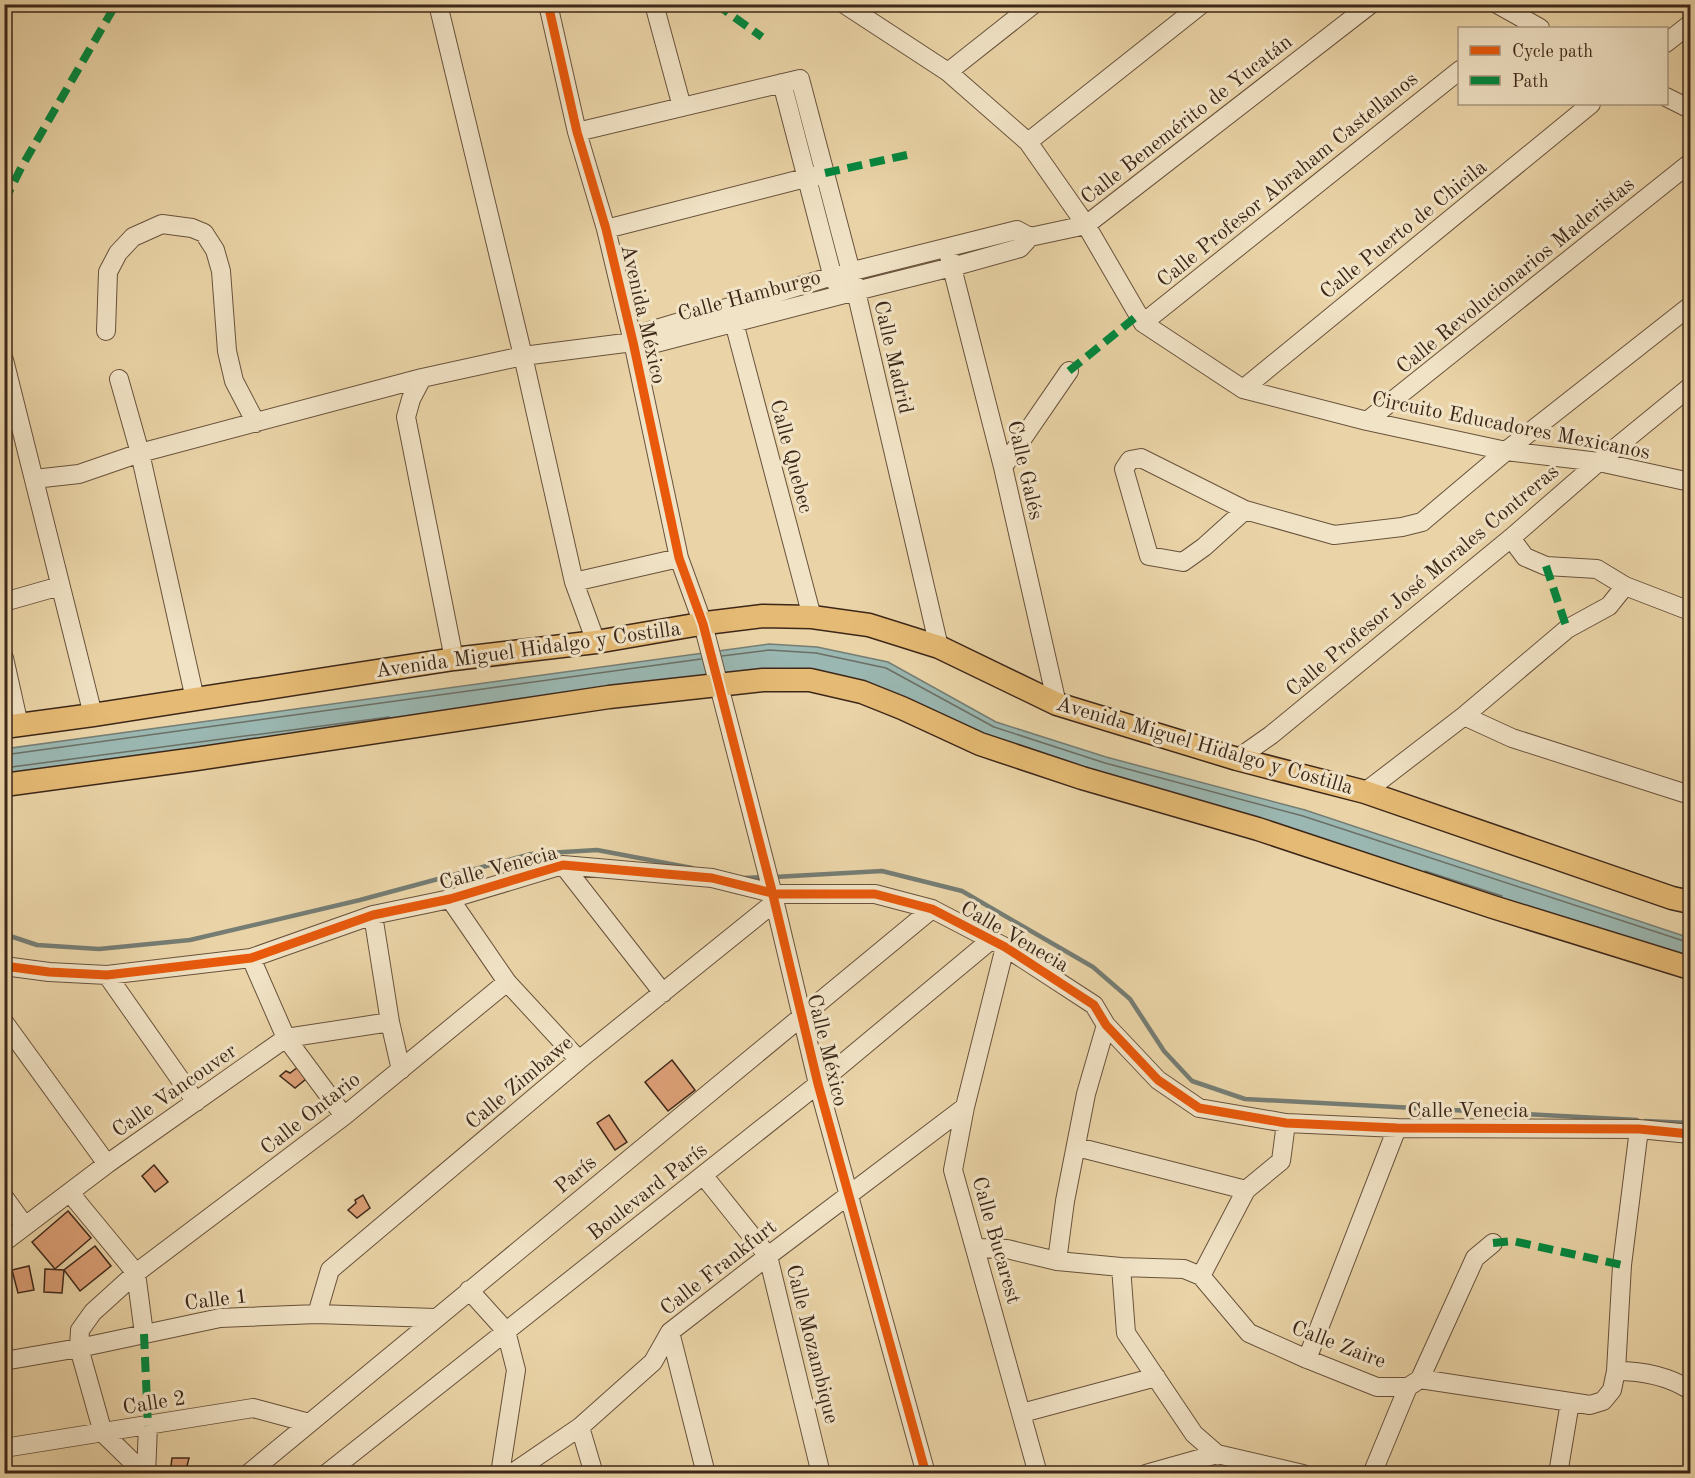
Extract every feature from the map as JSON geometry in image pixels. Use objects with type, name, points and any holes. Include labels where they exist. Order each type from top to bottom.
[{"type":"main road","name":"Avenida Miguel Hidalgo y Costilla","points":[[12,726],[454,658],[704,628],[763,616],[812,617],[869,625],[939,647],[1057,704],[1237,759],[1365,792],[1672,898],[1690,902]]},
{"type":"main road","points":[[4,785],[196,759],[609,697],[763,680],[810,680],[862,692],[980,744],[1082,778],[1258,829],[1493,907],[1690,968]]},
{"type":"street","points":[[438,4],[524,356],[574,582],[596,642]]},
{"type":"street","name":"Avenida México","points":[[548,4],[577,132],[606,229],[633,342],[679,558],[704,628]]},
{"type":"street","points":[[577,132],[682,107],[654,4]]},
{"type":"street","points":[[948,72],[1034,4]]},
{"type":"street","points":[[1028,142],[1202,4]]},
{"type":"street","name":"Calle Benemérito de Yucatán","points":[[1086,225],[1371,4]]},
{"type":"street","points":[[1497,4],[1517,24],[1534,27]]},
{"type":"street","name":"Circuito Educadores Mexicanos","points":[[852,6],[948,72],[1028,142],[1086,225],[1143,323],[1243,389],[1367,421],[1506,451],[1599,462],[1690,482]]},
{"type":"street","points":[[1668,41],[1690,24]]},
{"type":"street","name":"Calle Profesor Abraham Castellanos","points":[[1143,323],[1458,72]]},
{"type":"street","name":"Calle Madrid","points":[[682,107],[791,81],[842,274],[849,292],[939,647]]},
{"type":"street","points":[[1668,98],[1690,109]]},
{"type":"street","name":"Calle Puerto de Chicila","points":[[1243,389],[1591,105]]},
{"type":"street","name":"Calle Revolucionarios Maderistas","points":[[1367,421],[1690,163]]},
{"type":"street","points":[[606,229],[817,176]]},
{"type":"street","points":[[106,331],[108,272],[117,253],[133,237],[162,224],[192,228],[204,233],[215,250],[221,271],[227,351],[234,381],[256,423]]},
{"type":"street","name":"Calle Hamburgo","points":[[732,314],[849,292],[952,267],[1020,248],[1030,237],[1086,225]]},
{"type":"street","name":"Calle Hamburgo","points":[[34,479],[80,474],[140,453],[422,378],[524,356],[633,342],[652,344],[842,274],[1017,230],[1030,237]]},
{"type":"street","name":"Calle Galés","points":[[947,248],[1003,467],[1057,704]]},
{"type":"street","points":[[1245,510],[1204,547],[1183,562],[1149,556],[1124,469],[1130,460],[1141,458],[1245,510],[1334,535],[1402,527],[1422,522],[1506,451],[1690,306]]},
{"type":"street","name":"Calle Quebec","points":[[732,314],[812,617]]},
{"type":"street","points":[[4,360],[93,715]]},
{"type":"street","points":[[1003,467],[1069,371]]},
{"type":"street","points":[[422,378],[411,399],[406,417],[454,658]]},
{"type":"street","points":[[119,379],[140,453],[195,699]]},
{"type":"street","name":"Calle Profesor José Morales Contreras","points":[[1237,759],[1271,735],[1511,538],[1690,387]]},
{"type":"street","points":[[1511,538],[1525,557],[1546,566],[1597,569],[1625,586],[1690,611]]},
{"type":"street","points":[[574,582],[679,558]]},
{"type":"street","points":[[4,602],[60,586]]},
{"type":"street","points":[[1365,792],[1464,716],[1567,629],[1609,606],[1625,586]]},
{"type":"street","name":"Calle México","points":[[704,628],[818,1084],[926,1473]]},
{"type":"street","points":[[4,658],[12,726]]},
{"type":"street","points":[[1464,716],[1512,738],[1690,795]]},
{"type":"street","points":[[563,866],[663,993]]},
{"type":"street","name":"Calle Venecia","points":[[4,966],[49,972],[107,975],[251,958],[374,915],[450,899],[563,866],[712,878],[772,894],[875,894],[932,909],[999,943],[1094,1005],[1106,1025],[1158,1080],[1199,1108],[1286,1123],[1397,1128],[1639,1128],[1690,1134]]},
{"type":"street","name":"Calle Zimbawe","points":[[317,1314],[330,1270],[579,1060],[663,993],[772,894]]},
{"type":"street","points":[[450,899],[507,982],[579,1060]]},
{"type":"street","name":"París","points":[[248,1473],[932,909]]},
{"type":"street","points":[[374,915],[390,1022],[400,1070]]},
{"type":"street","name":"Boulevard París","points":[[326,1473],[999,943]]},
{"type":"street","name":"Calle Bucarest","points":[[999,943],[953,1170],[1038,1473]]},
{"type":"street","points":[[251,958],[286,1038],[344,1116]]},
{"type":"street","points":[[107,975],[196,1102]]},
{"type":"street","name":"Calle Ontario","points":[[79,1348],[80,1330],[93,1312],[136,1273],[344,1116],[507,982]]},
{"type":"street","points":[[4,1022],[107,1164]]},
{"type":"street","name":"Calle Vancouver","points":[[4,1242],[107,1164],[286,1038],[390,1022]]},
{"type":"street","points":[[1057,1261],[1065,1201],[1086,1094],[1106,1025]]},
{"type":"street","name":"Calle Frankfurt","points":[[511,1473],[579,1427],[653,1362],[670,1332],[965,1107]]},
{"type":"street","points":[[976,1248],[1007,1249],[1057,1261],[1121,1267],[1184,1269],[1201,1276],[1246,1190],[1281,1161],[1286,1123]]},
{"type":"street","points":[[1307,1359],[1397,1128]]},
{"type":"street","points":[[1639,1128],[1622,1265],[1616,1371],[1638,1371],[1662,1377],[1690,1390]]},
{"type":"street","points":[[1077,1147],[1246,1190]]},
{"type":"street","name":"Calle Mozambique","points":[[703,1175],[768,1256],[821,1473]]},
{"type":"street","points":[[70,1192],[136,1273],[144,1334]]},
{"type":"street","points":[[4,1197],[25,1226]]},
{"type":"street","points":[[1372,1473],[1476,1258],[1493,1244]]},
{"type":"street","points":[[1121,1267],[1126,1333],[1194,1434],[1217,1454]]},
{"type":"street","name":"Calle Zaire","points":[[1201,1276],[1249,1333],[1377,1387],[1414,1383],[1590,1405],[1603,1401],[1612,1390],[1616,1371]]},
{"type":"street","points":[[470,1290],[506,1331],[516,1370],[500,1473]]},
{"type":"street","name":"Calle 1","points":[[4,1361],[79,1348],[220,1318],[317,1314],[435,1318]]},
{"type":"street","points":[[670,1332],[706,1473]]},
{"type":"street","points":[[79,1348],[103,1433],[146,1473]]},
{"type":"street","points":[[1022,1413],[1156,1377]]},
{"type":"street","points":[[1558,1473],[1570,1402]]},
{"type":"street","name":"Calle 2","points":[[4,1448],[253,1408],[309,1423]]},
{"type":"street","points":[[146,1473],[148,1426]]},
{"type":"street","points":[[579,1427],[594,1473]]},
{"type":"street","points":[[1146,1473],[1217,1454],[1303,1473]]},
{"type":"water","points":[[769,644],[817,647],[888,662],[996,722],[1106,757],[1305,810],[1690,938],[1690,963],[1076,771],[843,681],[5,774],[4,749]]},
{"type":"building","points":[[672,1060],[695,1090],[668,1111],[645,1082]]},
{"type":"building","points":[[298,1067],[306,1079],[295,1088],[280,1076]]},
{"type":"building","points":[[609,1115],[627,1142],[615,1150],[597,1123]]},
{"type":"building","points":[[154,1165],[168,1182],[155,1192],[142,1176]]},
{"type":"building","points":[[363,1195],[370,1208],[357,1218],[348,1210],[356,1203],[355,1200]]},
{"type":"building","points":[[68,1211],[91,1238],[55,1269],[32,1242]]},
{"type":"building","points":[[95,1246],[111,1266],[80,1291],[64,1270]]},
{"type":"building","points":[[29,1266],[34,1290],[18,1293],[12,1270]]},
{"type":"building","points":[[45,1269],[64,1270],[62,1293],[44,1292]]},
{"type":"building","points":[[172,1458],[189,1458],[185,1474],[170,1474]]},
{"type":"waterway","points":[[4,934],[37,945],[99,949],[190,940],[360,900],[531,854],[597,850],[692,868]]},
{"type":"waterway","points":[[774,877],[882,871],[962,891],[1093,967],[1130,999],[1164,1051],[1192,1081],[1245,1099],[1637,1120]]},
{"type":"waterway","points":[[744,878],[765,877]]},
{"type":"waterway","points":[[1645,1121],[1690,1123]]},
{"type":"marked path","points":[[4,202],[21,168],[116,4]]},
{"type":"marked path","points":[[716,4],[762,37]]},
{"type":"marked path","points":[[825,173],[907,155]]},
{"type":"marked path","points":[[1069,371],[1137,316]]},
{"type":"marked path","points":[[1546,566],[1567,629]]},
{"type":"marked path","points":[[1493,1243],[1513,1241],[1622,1265]]},
{"type":"marked path","points":[[144,1334],[148,1426]]},
{"type":"cycle path","points":[[548,4],[577,132],[606,229],[633,342],[679,558],[703,624],[771,887],[818,1084],[926,1474]]},
{"type":"cycle path","points":[[4,966],[49,972],[107,975],[251,958],[373,915],[450,899],[563,865],[712,878],[776,894],[875,894],[932,909],[1005,947],[1094,1005],[1106,1025],[1158,1080],[1199,1108],[1286,1123],[1397,1128],[1639,1129],[1690,1134]]}]
